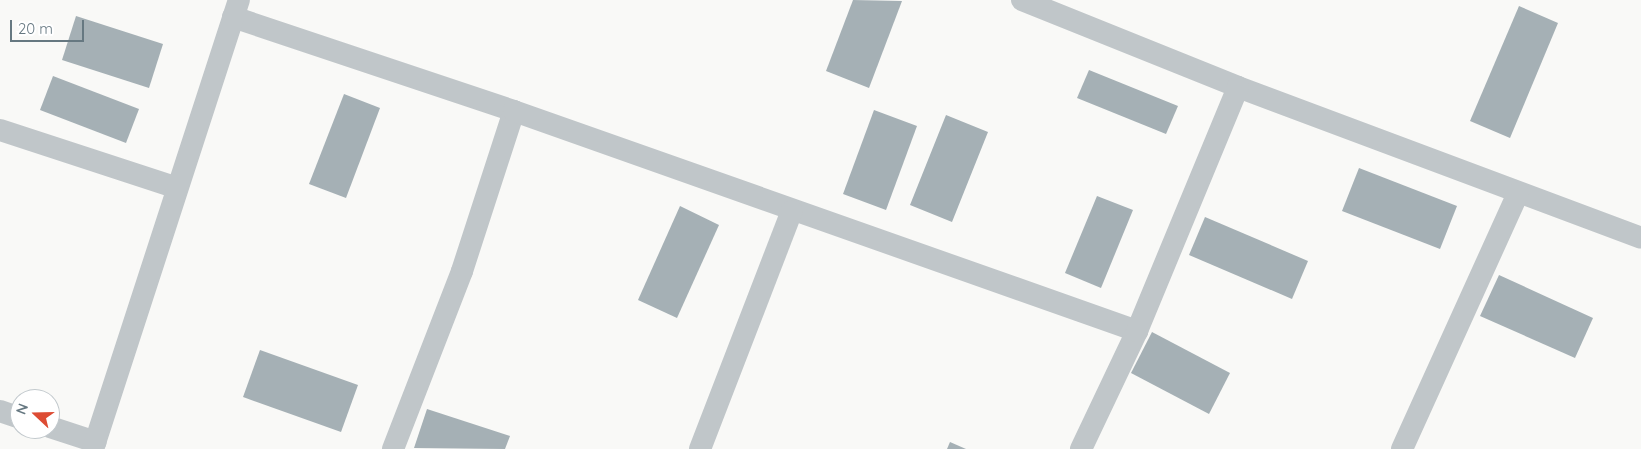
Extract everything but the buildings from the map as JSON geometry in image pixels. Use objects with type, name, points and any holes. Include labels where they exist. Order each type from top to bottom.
[{"type":"street","points":[[1022,0],[1238,87],[1641,238]]},
{"type":"street","points":[[60,432],[94,446],[236,8],[792,211],[1137,332]]},
{"type":"street","points":[[1081,449],[1137,332],[1238,87]]},
{"type":"street","points":[[392,449],[462,271],[514,111]]},
{"type":"street","points":[[0,130],[177,188]]},
{"type":"street","points":[[1402,449],[1518,193]]},
{"type":"street","points":[[700,449],[792,211]]}]
